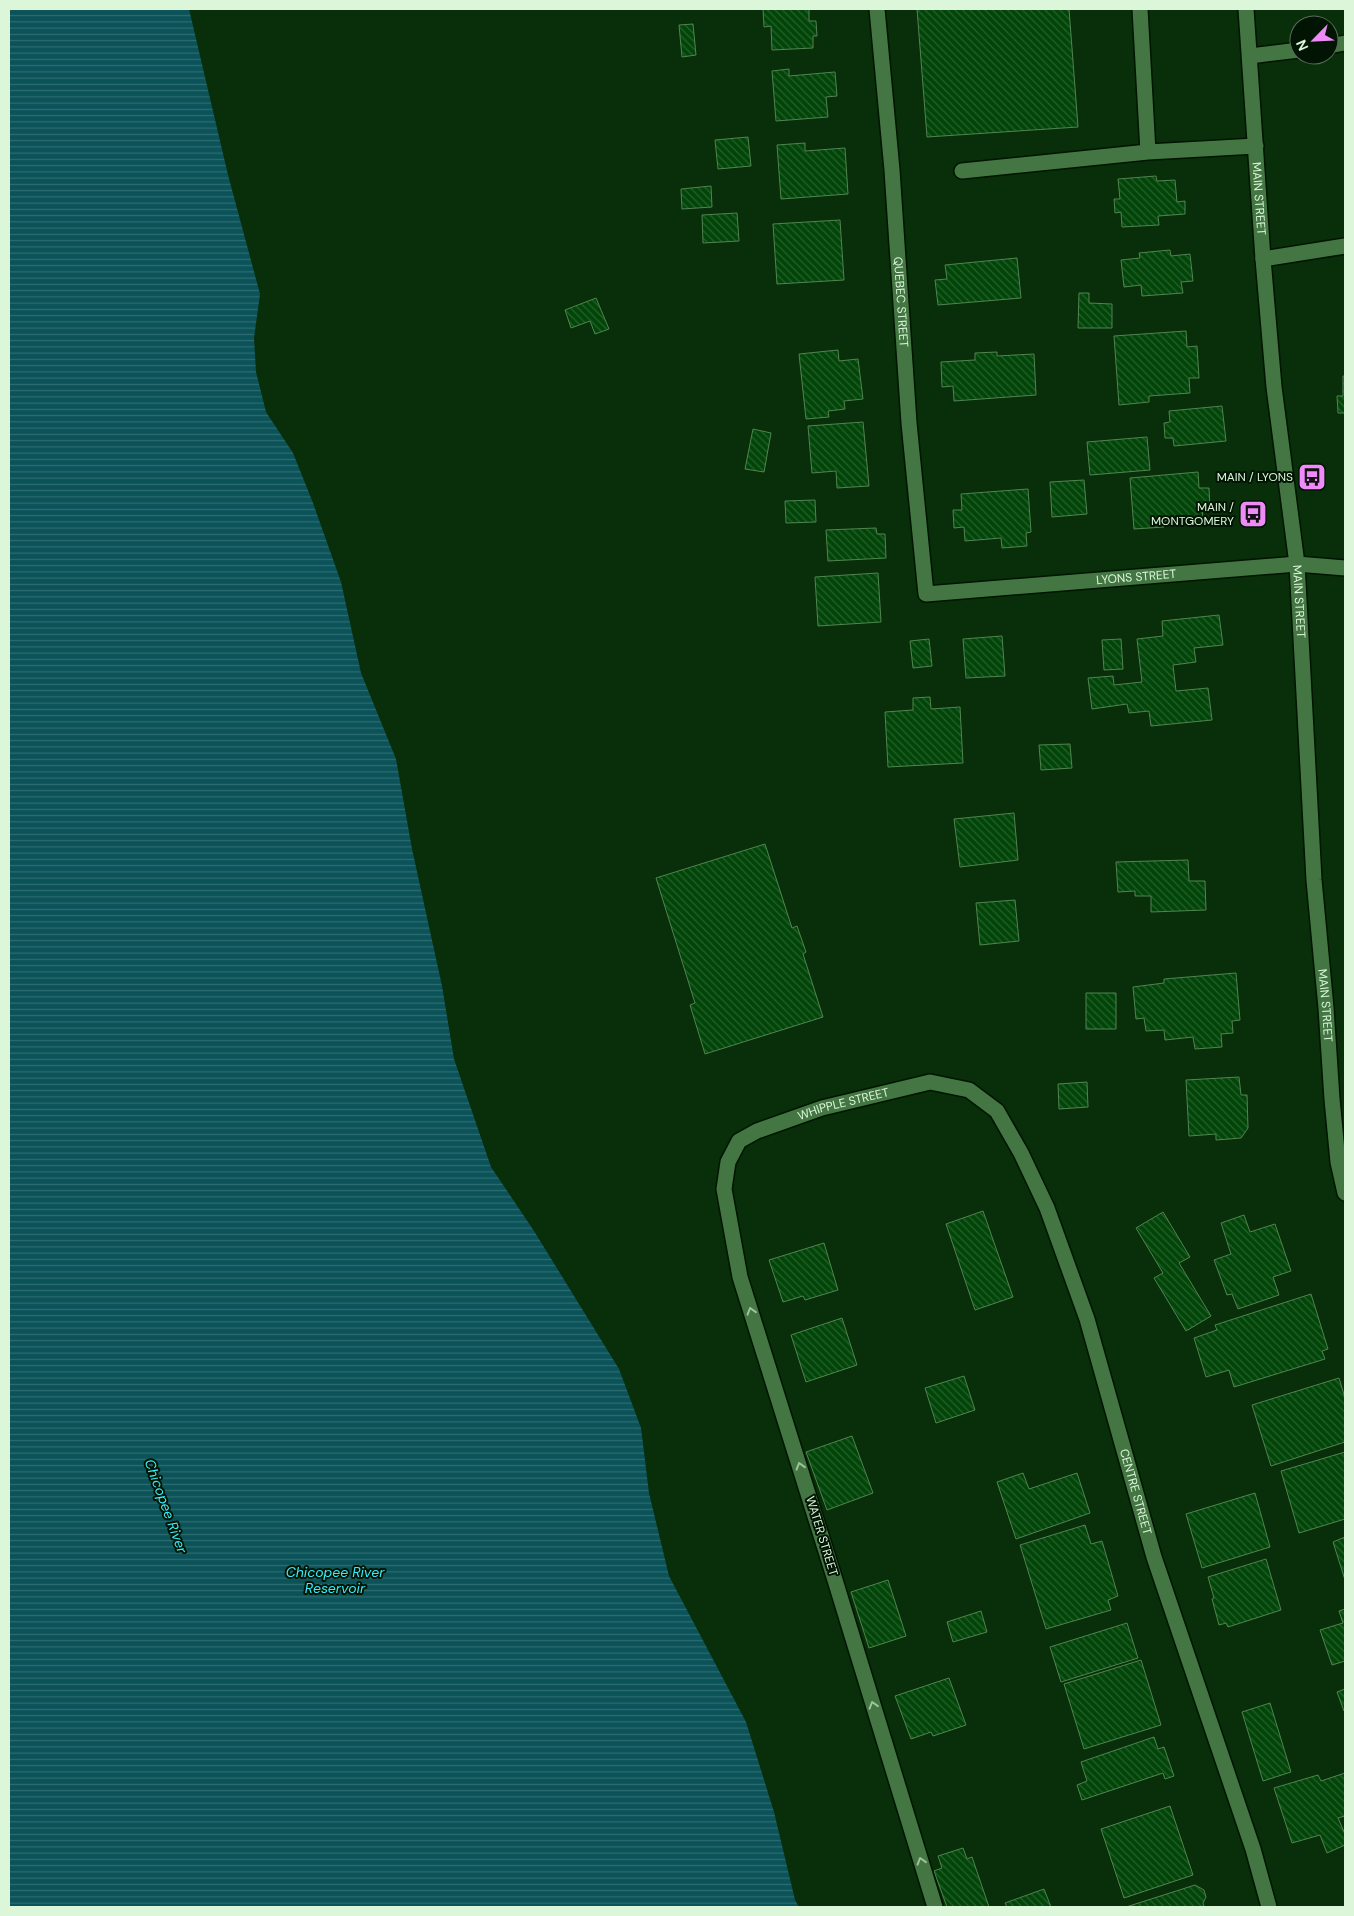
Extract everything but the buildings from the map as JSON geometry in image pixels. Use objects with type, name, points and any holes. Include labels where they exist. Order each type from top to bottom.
[{"type":"street","name":"QUEBEC STREET","points":[[878,9],[892,170],[909,424],[926,594]]},
{"type":"street","points":[[1140,9],[1148,152]]},
{"type":"street","name":"MAIN STREET","points":[[1246,9],[1274,387],[1297,564],[1314,880],[1326,1008],[1333,1117],[1338,1162],[1345,1194]]},
{"type":"street","points":[[1250,56],[1289,51]]},
{"type":"street","points":[[962,171],[1148,152],[1256,146]]},
{"type":"street","points":[[1263,258],[1345,246]]},
{"type":"street","name":"LYONS STREET","points":[[926,594],[1297,564],[1345,568]]},
{"type":"street","name":"WHIPPLE STREET","points":[[728,1162],[739,1142],[757,1130],[822,1108],[930,1082],[968,1090],[974,1094]]},
{"type":"street","name":"CENTRE STREET","points":[[974,1094],[997,1111],[1020,1153],[1047,1208],[1084,1309],[1154,1557],[1253,1849],[1269,1907]]},
{"type":"street","name":"WATER STREET","points":[[728,1162],[724,1189],[740,1277],[935,1907]]},
{"type":"water","name":"Chicopee River Reservoir","points":[[9,9],[189,9],[228,175],[260,294],[254,338],[256,372],[266,412],[293,453],[313,503],[341,582],[361,673],[396,759],[412,849],[442,986],[454,1059],[491,1167],[534,1231],[619,1369],[641,1428],[649,1493],[669,1576],[746,1722],[774,1812],[795,1900],[799,1907],[9,1907]]},
{"type":"place","name":"MAIN / LYONS","points":[[1312,477]]},
{"type":"place","name":"MAIN / MONTGOMERY","points":[[1253,514]]},
{"type":"water label","name":"Chicopee River","points":[[166,1506]]}]
